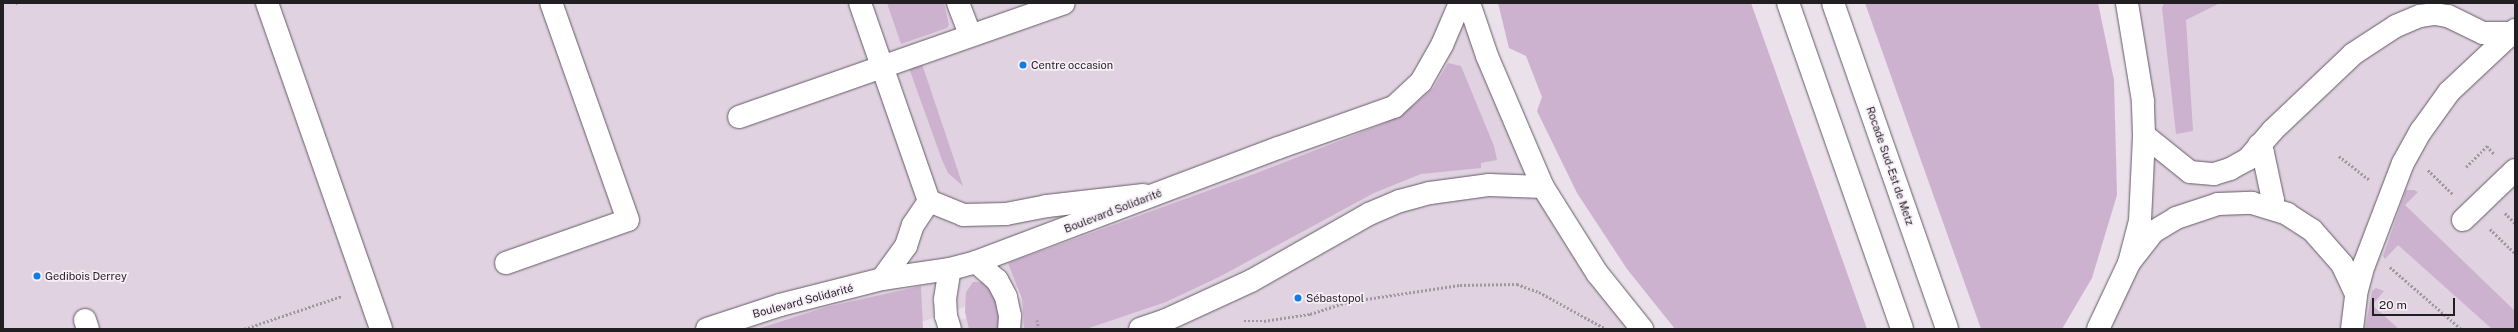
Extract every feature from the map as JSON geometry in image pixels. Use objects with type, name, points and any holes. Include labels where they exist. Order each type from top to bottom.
[{"type":"main road","points":[[267,3],[381,329]]},
{"type":"main road","points":[[506,264],[628,220],[551,3]]},
{"type":"main road","points":[[860,3],[929,201],[963,215],[1006,214],[1047,206],[1160,193]]},
{"type":"main road","points":[[958,3],[970,35]]},
{"type":"main road","points":[[739,117],[1064,3]]},
{"type":"main road","name":"Boulevard Solidarité","points":[[707,329],[780,305],[882,279],[950,269],[976,262],[1278,148],[1394,107],[1421,82],[1442,45],[1460,3]]},
{"type":"main road","points":[[1469,3],[1486,56],[1543,187],[1597,273],[1642,329]]},
{"type":"main road","points":[[1788,3],[1902,329]]},
{"type":"main road","name":"Rocade Sud-Est de Metz","points":[[1833,3],[1947,329]]},
{"type":"main road","points":[[2098,329],[2129,263],[2140,221],[2144,135],[2143,101],[2132,24],[2127,3]]},
{"type":"main road","points":[[2132,24],[2138,3]]},
{"type":"main road","points":[[2144,135],[2190,172],[2214,174],[2230,169],[2248,159],[2258,145],[2353,54],[2396,26],[2420,16],[2435,14],[2448,16],[2483,33],[2512,32]]},
{"type":"main road","points":[[2352,329],[2356,294],[2364,265],[2403,163],[2421,131],[2449,92],[2512,32]]},
{"type":"main road","points":[[2258,145],[2263,153],[2273,200],[2271,208]]},
{"type":"main road","points":[[2463,220],[2515,170]]},
{"type":"main road","points":[[1140,329],[1166,320],[1251,281],[1370,214],[1400,201],[1430,193],[1489,185],[1543,187]]},
{"type":"main road","points":[[882,279],[906,246],[913,225],[929,201]]},
{"type":"main road","points":[[2129,263],[2154,232],[2176,218],[2218,204],[2252,203],[2287,214],[2312,230],[2327,244],[2349,277],[2356,294]]},
{"type":"main road","points":[[976,262],[997,280],[1006,297],[1010,316],[1009,329]]},
{"type":"main road","points":[[950,269],[945,299],[950,329]]},
{"type":"path","points":[[2339,156],[2376,184],[2391,192]]},
{"type":"path","points":[[2388,265],[2461,329]]},
{"type":"path","points":[[1244,321],[1264,321],[1303,315],[1346,302],[1460,285],[1517,284],[1539,292],[1606,329]]},
{"type":"path","points":[[244,329],[366,287]]},
{"type":"shaded area","points":[[3,3],[1470,3],[1511,114],[1642,329],[937,329],[1480,125],[902,329],[3,329]]},
{"type":"shaded area","points":[[887,3],[944,3],[949,25],[947,28],[901,44]]},
{"type":"shaded area","points":[[1498,3],[1751,3],[1867,329],[1675,329],[1627,269],[1577,193],[1537,111],[1542,97],[1526,56],[1509,48]]},
{"type":"shaded area","points":[[1865,3],[2098,3],[2114,80],[2117,195],[2092,278],[2062,329],[1981,329]]},
{"type":"shaded area","points":[[2127,3],[2515,3],[2515,329],[2098,329],[2140,221]]},
{"type":"shaded area","points":[[2164,3],[2220,3],[2186,20],[2193,131],[2176,134],[2162,8]]},
{"type":"shaded area","points":[[1448,63],[1461,66],[1494,146],[1497,160],[1481,163],[1481,168],[1421,174],[1374,193],[1219,277],[1166,302],[1086,329],[1024,329],[1022,299],[1008,263],[1254,174],[1385,123],[1415,104],[1433,88]]},
{"type":"shaded area","points":[[922,64],[963,186],[948,173],[942,160],[909,68]]},
{"type":"shaded area","points":[[2406,190],[2414,190],[2418,192],[2405,205],[2515,311],[2515,329],[2492,329],[2398,245],[2385,259],[2383,256]]},
{"type":"shaded area","points":[[973,282],[983,282],[996,299],[1002,329],[969,329],[965,312],[966,292]]},
{"type":"shaded area","points":[[921,286],[923,329],[757,329],[826,307]]},
{"type":"shaded area","points":[[2376,288],[2384,291],[2372,305],[2399,329],[2365,329],[2372,291]]},
{"type":"place","name":"Centre occasion","points":[[1023,65]]},
{"type":"place","name":"Gedibois Derrey","points":[[37,276]]},
{"type":"place","name":"Sébastopol","points":[[1298,298]]}]
